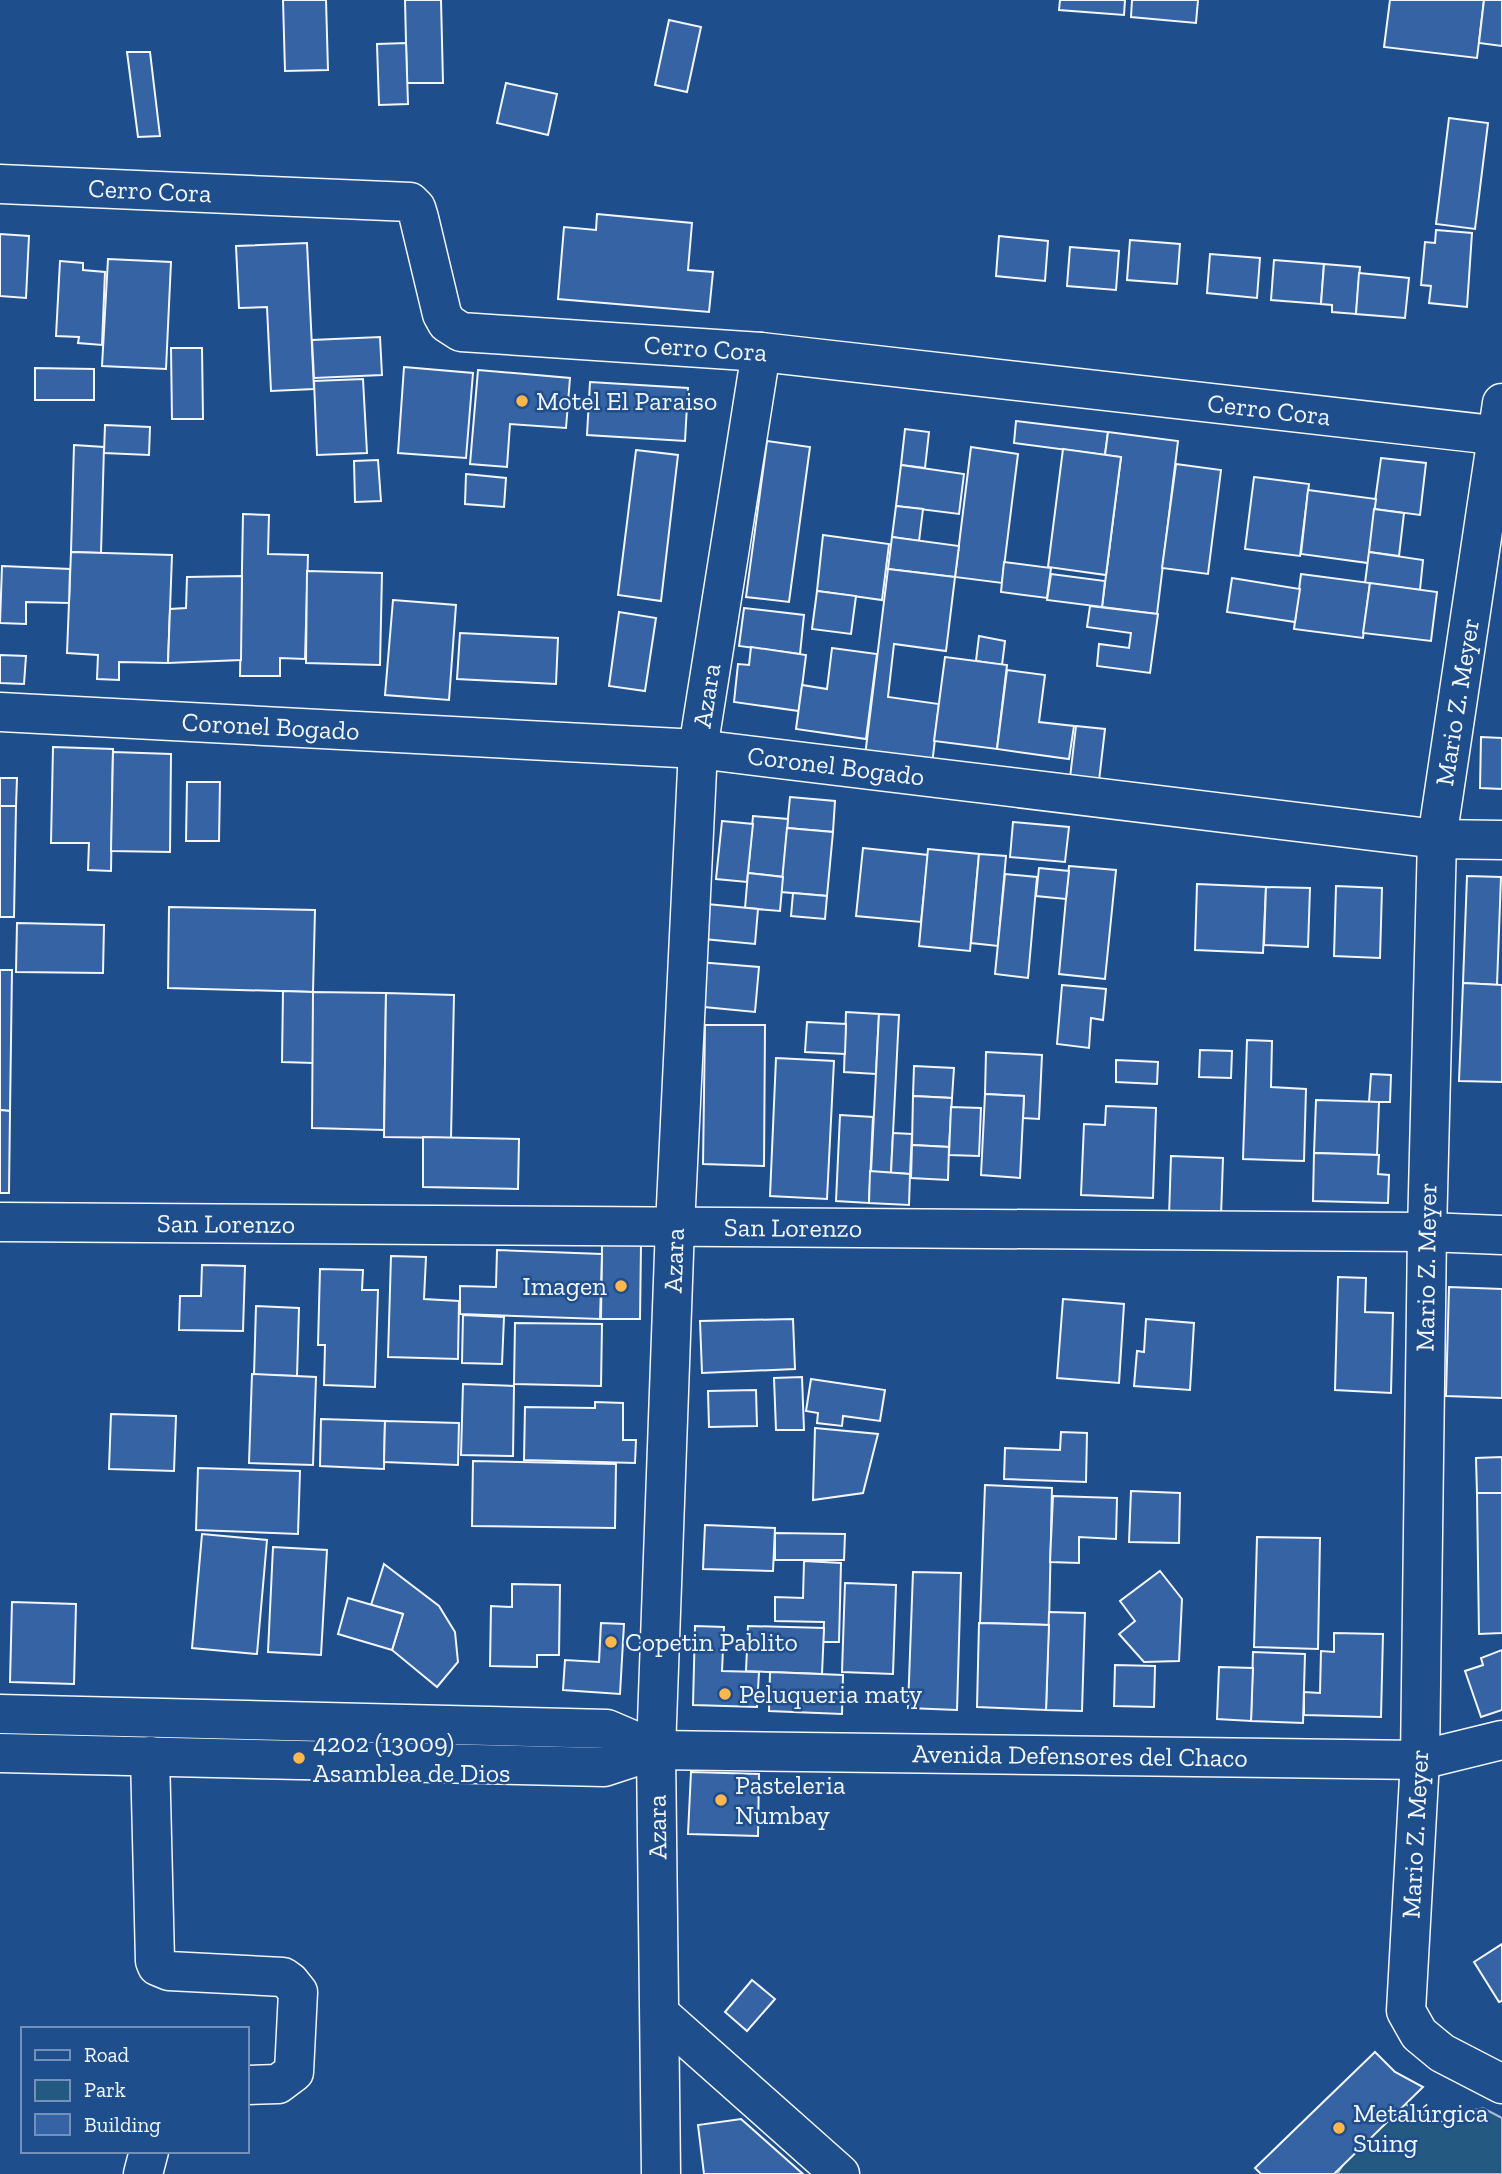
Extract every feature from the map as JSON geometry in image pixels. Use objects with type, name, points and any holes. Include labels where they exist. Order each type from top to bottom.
[{"type":"street","name":"Cerro Cora","points":[[0,184],[410,202],[416,208],[419,218],[442,314],[447,323],[461,332],[761,352],[1500,425]]},
{"type":"street","name":"Azara","points":[[660,2174],[656,1751],[675,1226],[698,749],[761,352]]},
{"type":"street","name":"Mario Z. Meyer","points":[[1500,425],[1437,839],[1427,1232],[1420,1760],[1406,2011],[1419,2034],[1442,2053],[1502,2084]]},
{"type":"street","name":"Coronel Bogado","points":[[0,712],[698,749],[1437,839],[1502,840]]},
{"type":"street","name":"San Lorenzo","points":[[0,1222],[1427,1232],[1502,1235]]},
{"type":"street","name":"Avenida Defensores del Chaco","points":[[0,1714],[607,1729],[656,1751]]},
{"type":"street","name":"Avenida Defensores del Chaco","points":[[0,1753],[604,1767],[656,1751],[1420,1760],[1502,1740]]},
{"type":"street","points":[[150,1756],[157,1966],[169,1971],[283,1977],[298,1992],[294,2072],[278,2084],[248,2085]]},
{"type":"street","points":[[660,2014],[840,2174]]},
{"type":"street","points":[[143,2174],[148,2153]]},
{"type":"green space","points":[[1405,2104],[1437,2121],[1454,2123],[1466,2112],[1483,2108],[1502,2118],[1502,2174],[1337,2174],[1367,2129]]},
{"type":"building","points":[[283,0],[326,0],[328,70],[285,71]]},
{"type":"building","points":[[405,0],[441,0],[443,83],[407,83]]},
{"type":"building","points":[[1060,0],[1125,0],[1124,15],[1059,10]]},
{"type":"building","points":[[1132,0],[1198,0],[1196,23],[1131,17]]},
{"type":"building","points":[[1390,0],[1484,0],[1477,58],[1384,47]]},
{"type":"building","points":[[1484,0],[1502,0],[1502,46],[1479,43]]},
{"type":"building","points":[[669,20],[701,27],[687,92],[655,85]]},
{"type":"building","points":[[406,43],[408,104],[379,105],[377,44]]},
{"type":"building","points":[[127,52],[150,52],[160,136],[138,137]]},
{"type":"building","points":[[506,83],[557,94],[548,135],[497,123]]},
{"type":"building","points":[[1449,118],[1488,123],[1475,229],[1436,224]]},
{"type":"building","points":[[597,214],[692,223],[688,270],[713,272],[709,312],[558,299],[564,227],[596,230]]},
{"type":"building","points":[[1436,230],[1472,233],[1467,307],[1429,303],[1431,286],[1421,285],[1425,242],[1435,243]]},
{"type":"building","points":[[0,234],[29,236],[26,298],[0,296]]},
{"type":"building","points":[[999,236],[1048,241],[1045,281],[996,276]]},
{"type":"building","points":[[1130,240],[1180,244],[1177,284],[1127,280]]},
{"type":"building","points":[[307,243],[314,389],[271,391],[267,307],[239,308],[236,246]]},
{"type":"building","points":[[1070,247],[1119,251],[1116,290],[1067,286]]},
{"type":"building","points":[[1210,254],[1260,258],[1257,298],[1207,293]]},
{"type":"building","points":[[108,259],[171,262],[166,369],[102,366]]},
{"type":"building","points":[[1274,260],[1324,264],[1321,304],[1271,300]]},
{"type":"building","points":[[60,261],[83,263],[83,270],[105,272],[102,345],[78,343],[79,337],[56,336]]},
{"type":"building","points":[[1324,264],[1360,267],[1356,314],[1332,312],[1332,305],[1321,304]]},
{"type":"building","points":[[1359,273],[1409,278],[1405,318],[1356,314]]},
{"type":"building","points":[[380,337],[382,375],[314,378],[312,340]]},
{"type":"building","points":[[171,348],[202,348],[203,419],[172,419]]},
{"type":"building","points":[[404,367],[473,373],[466,458],[398,453]]},
{"type":"building","points":[[35,368],[94,369],[94,400],[35,400]]},
{"type":"building","name":"Motel El Paraiso","points":[[478,370],[570,378],[566,428],[510,424],[507,467],[470,464]]},
{"type":"building","points":[[363,379],[367,453],[317,455],[314,381]]},
{"type":"building","points":[[590,382],[688,388],[685,441],[587,435]]},
{"type":"building","points":[[1016,421],[1108,432],[1105,455],[1014,443]]},
{"type":"building","points":[[105,425],[150,427],[149,455],[104,453]]},
{"type":"building","points":[[905,429],[929,432],[925,468],[901,465]]},
{"type":"building","points":[[1108,432],[1178,441],[1157,614],[1102,607],[1121,457],[1105,455]]},
{"type":"building","points":[[767,441],[810,447],[789,602],[746,597]]},
{"type":"building","points":[[74,445],[104,447],[101,553],[71,552]]},
{"type":"building","points":[[971,447],[1018,454],[1002,583],[955,577]]},
{"type":"building","points":[[1063,449],[1121,457],[1106,575],[1048,567]]},
{"type":"building","points":[[636,450],[678,455],[661,601],[618,595]]},
{"type":"building","points":[[1381,458],[1426,463],[1420,515],[1374,509]]},
{"type":"building","points":[[378,460],[381,501],[355,502],[354,461]]},
{"type":"building","points":[[1176,464],[1221,470],[1208,574],[1162,568]]},
{"type":"building","points":[[901,465],[964,474],[959,514],[896,506]]},
{"type":"building","points":[[466,474],[506,478],[504,507],[465,504]]},
{"type":"building","points":[[1254,477],[1309,484],[1300,556],[1245,549]]},
{"type":"building","points":[[1308,490],[1376,499],[1368,563],[1301,554]]},
{"type":"building","points":[[896,506],[923,509],[919,541],[892,537]]},
{"type":"building","points":[[1374,509],[1404,513],[1399,556],[1369,552]]},
{"type":"building","points":[[243,514],[269,515],[268,554],[308,555],[305,659],[280,658],[280,676],[240,676]]},
{"type":"building","points":[[823,535],[889,544],[882,600],[817,591]]},
{"type":"building","points":[[892,537],[959,546],[955,577],[888,569]]},
{"type":"building","points":[[71,552],[172,555],[168,663],[119,662],[119,680],[97,679],[98,655],[67,653]]},
{"type":"building","points":[[1369,552],[1423,560],[1420,590],[1365,583]]},
{"type":"building","points":[[1004,562],[1051,568],[1047,598],[1001,592]]},
{"type":"building","points":[[2,566],[70,569],[69,603],[26,602],[26,624],[0,623]]},
{"type":"building","points":[[888,569],[955,577],[946,651],[894,644],[888,697],[939,704],[932,765],[865,756]]},
{"type":"building","points":[[307,571],[382,573],[380,665],[306,663]]},
{"type":"building","points":[[1051,574],[1105,581],[1102,607],[1047,600]]},
{"type":"building","points":[[1301,574],[1370,583],[1363,638],[1294,629]]},
{"type":"building","points":[[242,576],[241,660],[168,663],[170,609],[186,608],[187,577]]},
{"type":"building","points":[[1232,578],[1300,589],[1295,622],[1227,612]]},
{"type":"building","points":[[1370,583],[1437,592],[1431,641],[1363,633]]},
{"type":"building","points":[[817,591],[856,596],[851,634],[812,629]]},
{"type":"building","points":[[393,600],[456,605],[449,700],[385,695]]},
{"type":"building","points":[[1090,606],[1158,614],[1150,673],[1097,666],[1099,644],[1129,648],[1131,633],[1087,627]]},
{"type":"building","points":[[744,608],[804,615],[800,654],[739,646]]},
{"type":"building","points":[[619,612],[656,618],[645,691],[609,686]]},
{"type":"building","points":[[460,633],[558,638],[556,684],[457,679]]},
{"type":"building","points":[[979,636],[1005,641],[1002,665],[976,661]]},
{"type":"building","points":[[751,647],[806,655],[799,711],[734,702],[738,664],[749,665]]},
{"type":"building","points":[[832,648],[877,654],[866,739],[796,729],[802,685],[827,689]]},
{"type":"building","points":[[0,655],[26,656],[24,684],[0,683]]},
{"type":"building","points":[[945,657],[1007,665],[997,749],[934,741]]},
{"type":"building","points":[[1007,670],[1045,675],[1039,722],[1074,726],[1069,759],[997,749]]},
{"type":"building","points":[[1076,726],[1105,729],[1099,781],[1070,778]]},
{"type":"building","points":[[1481,737],[1502,738],[1502,789],[1480,788]]},
{"type":"building","points":[[53,747],[113,749],[111,871],[88,870],[89,843],[51,843]]},
{"type":"building","points":[[113,752],[171,754],[170,852],[111,851]]},
{"type":"building","points":[[0,778],[17,778],[16,806],[0,806]]},
{"type":"building","points":[[187,782],[220,782],[219,841],[186,841]]},
{"type":"building","points":[[790,797],[835,801],[833,832],[787,828]]},
{"type":"building","points":[[0,806],[16,806],[14,917],[0,917]]},
{"type":"building","points":[[753,816],[788,819],[783,877],[748,873]]},
{"type":"building","points":[[722,821],[753,824],[747,882],[716,879]]},
{"type":"building","points":[[1013,822],[1069,827],[1065,862],[1010,857]]},
{"type":"building","points":[[787,828],[833,832],[827,896],[781,892]]},
{"type":"building","points":[[863,848],[928,855],[921,922],[856,916]]},
{"type":"building","points":[[928,849],[979,854],[970,951],[919,946]]},
{"type":"building","points":[[979,854],[1006,856],[998,946],[971,943]]},
{"type":"building","points":[[1069,866],[1116,870],[1105,979],[1059,974]]},
{"type":"building","points":[[1039,868],[1069,871],[1066,899],[1036,896]]},
{"type":"building","points":[[748,873],[783,877],[780,911],[745,908]]},
{"type":"building","points":[[1005,874],[1037,877],[1028,978],[995,974]]},
{"type":"building","points":[[1467,876],[1501,877],[1497,985],[1463,983]]},
{"type":"building","points":[[1197,884],[1266,887],[1263,953],[1195,950]]},
{"type":"building","points":[[1336,886],[1382,888],[1380,958],[1334,956]]},
{"type":"building","points":[[1266,887],[1310,888],[1308,947],[1264,945]]},
{"type":"building","points":[[793,893],[827,896],[825,919],[791,916]]},
{"type":"building","points":[[707,904],[758,909],[755,944],[704,939]]},
{"type":"building","points":[[169,907],[315,910],[313,992],[168,988]]},
{"type":"building","points":[[17,923],[104,925],[103,973],[16,972]]},
{"type":"building","points":[[698,962],[759,967],[755,1012],[694,1006]]},
{"type":"building","points":[[0,970],[12,970],[10,1111],[0,1110]]},
{"type":"building","points":[[1463,983],[1502,985],[1502,1082],[1459,1081]]},
{"type":"building","points":[[1062,985],[1106,989],[1103,1020],[1091,1018],[1089,1048],[1057,1044]]},
{"type":"building","points":[[283,991],[313,992],[313,1063],[282,1062]]},
{"type":"building","points":[[313,992],[386,993],[384,1130],[312,1128]]},
{"type":"building","points":[[386,993],[454,995],[451,1138],[384,1137]]},
{"type":"building","points":[[846,1012],[879,1014],[876,1074],[844,1072]]},
{"type":"building","points":[[879,1014],[899,1015],[891,1173],[871,1172]]},
{"type":"building","points":[[807,1022],[846,1024],[845,1054],[805,1052]]},
{"type":"building","points":[[705,1025],[765,1025],[764,1166],[703,1164]]},
{"type":"building","points":[[1247,1040],[1272,1041],[1271,1087],[1306,1089],[1304,1161],[1243,1159]]},
{"type":"building","points":[[1200,1050],[1232,1051],[1231,1078],[1199,1077]]},
{"type":"building","points":[[986,1052],[1042,1055],[1039,1119],[1023,1118],[1024,1096],[985,1094]]},
{"type":"building","points":[[776,1058],[834,1061],[827,1199],[770,1196]]},
{"type":"building","points":[[1116,1060],[1158,1062],[1157,1084],[1116,1082]]},
{"type":"building","points":[[914,1066],[954,1068],[952,1098],[913,1096]]},
{"type":"building","points":[[1371,1074],[1391,1075],[1390,1102],[1369,1102]]},
{"type":"building","points":[[985,1094],[1024,1096],[1020,1178],[981,1175]]},
{"type":"building","points":[[913,1096],[952,1098],[949,1147],[912,1145]]},
{"type":"building","points":[[1316,1100],[1379,1102],[1377,1155],[1314,1153]]},
{"type":"building","points":[[1106,1106],[1156,1108],[1153,1198],[1081,1195],[1084,1124],[1105,1125]]},
{"type":"building","points":[[951,1107],[981,1108],[979,1156],[949,1155]]},
{"type":"building","points":[[0,1110],[10,1111],[9,1193],[0,1193]]},
{"type":"building","points":[[840,1115],[873,1117],[869,1203],[836,1201]]},
{"type":"building","points":[[893,1133],[912,1134],[910,1174],[891,1173]]},
{"type":"building","points":[[423,1137],[519,1139],[518,1189],[423,1187]]},
{"type":"building","points":[[912,1145],[949,1147],[948,1180],[911,1178]]},
{"type":"building","points":[[1314,1153],[1379,1155],[1378,1174],[1389,1175],[1388,1203],[1313,1201]]},
{"type":"building","points":[[1171,1156],[1223,1158],[1221,1217],[1169,1216]]},
{"type":"building","points":[[870,1171],[910,1174],[909,1205],[869,1203]]},
{"type":"building","name":"Imagen","points":[[602,1245],[641,1245],[640,1319],[601,1319]]},
{"type":"building","points":[[497,1250],[602,1254],[600,1319],[460,1314],[460,1286],[496,1287]]},
{"type":"building","points":[[391,1256],[426,1257],[424,1299],[459,1301],[458,1359],[388,1357]]},
{"type":"building","points":[[202,1265],[245,1266],[243,1331],[179,1330],[180,1296],[201,1296]]},
{"type":"building","points":[[320,1269],[363,1270],[362,1290],[378,1290],[375,1387],[324,1385],[325,1345],[318,1345]]},
{"type":"building","points":[[1338,1277],[1366,1278],[1365,1312],[1393,1313],[1391,1393],[1335,1390]]},
{"type":"building","points":[[1449,1287],[1502,1289],[1502,1398],[1446,1396]]},
{"type":"building","points":[[1063,1299],[1124,1304],[1119,1383],[1057,1378]]},
{"type":"building","points":[[256,1306],[299,1308],[297,1376],[254,1375]]},
{"type":"building","points":[[463,1315],[504,1317],[502,1364],[462,1363]]},
{"type":"building","points":[[793,1319],[795,1369],[702,1373],[700,1321]]},
{"type":"building","points":[[1146,1319],[1194,1323],[1190,1390],[1134,1386],[1137,1351],[1144,1352]]},
{"type":"building","points":[[515,1323],[602,1324],[601,1386],[514,1384]]},
{"type":"building","points":[[252,1374],[316,1377],[313,1465],[249,1463]]},
{"type":"building","points":[[802,1377],[804,1430],[776,1430],[774,1378]]},
{"type":"building","points":[[811,1379],[885,1390],[880,1421],[843,1416],[842,1426],[817,1423],[818,1413],[806,1411]]},
{"type":"building","points":[[463,1384],[514,1386],[513,1456],[461,1455]]},
{"type":"building","points":[[756,1390],[757,1426],[709,1427],[708,1391]]},
{"type":"building","points":[[595,1402],[623,1403],[623,1440],[636,1440],[635,1463],[524,1460],[525,1407],[595,1408]]},
{"type":"building","points":[[111,1414],[176,1416],[174,1471],[109,1469]]},
{"type":"building","points":[[321,1419],[385,1421],[384,1469],[320,1466]]},
{"type":"building","points":[[385,1421],[459,1423],[458,1465],[384,1462]]},
{"type":"building","points":[[815,1428],[878,1434],[863,1493],[813,1500]]},
{"type":"building","points":[[1061,1432],[1087,1433],[1086,1482],[1004,1479],[1005,1448],[1060,1450]]},
{"type":"building","points":[[1502,1457],[1502,1493],[1477,1493],[1476,1458]]},
{"type":"building","points":[[473,1461],[616,1464],[615,1528],[472,1526]]},
{"type":"building","points":[[198,1468],[300,1471],[298,1534],[196,1530]]},
{"type":"building","points":[[985,1485],[1052,1488],[1049,1625],[980,1623]]},
{"type":"building","points":[[1131,1491],[1180,1493],[1179,1543],[1129,1542]]},
{"type":"building","points":[[1477,1493],[1502,1493],[1502,1633],[1479,1634]]},
{"type":"building","points":[[1053,1496],[1117,1498],[1116,1539],[1079,1537],[1079,1563],[1050,1562]]},
{"type":"building","points":[[705,1525],[775,1528],[773,1571],[703,1569]]},
{"type":"building","points":[[775,1533],[845,1534],[844,1560],[775,1560]]},
{"type":"building","points":[[202,1534],[267,1540],[257,1654],[192,1648]]},
{"type":"building","points":[[1257,1537],[1320,1538],[1318,1649],[1254,1647]]},
{"type":"building","points":[[273,1547],[327,1550],[321,1655],[268,1652]]},
{"type":"building","points":[[804,1561],[841,1563],[839,1642],[823,1642],[824,1622],[775,1621],[775,1597],[803,1598]]},
{"type":"building","points":[[384,1564],[439,1606],[455,1632],[458,1662],[437,1687],[392,1650],[403,1614],[371,1605]]},
{"type":"building","points":[[1160,1571],[1182,1599],[1179,1661],[1144,1662],[1119,1634],[1135,1621],[1120,1601]]},
{"type":"building","points":[[913,1572],[961,1573],[957,1710],[908,1708]]},
{"type":"building","points":[[845,1583],[896,1585],[893,1674],[842,1672]]},
{"type":"building","points":[[512,1584],[560,1585],[559,1655],[537,1655],[537,1667],[490,1666],[491,1606],[512,1607]]},
{"type":"building","points":[[348,1598],[403,1614],[392,1650],[338,1634]]},
{"type":"building","points":[[12,1602],[76,1604],[74,1684],[10,1682]]},
{"type":"building","points":[[1049,1612],[1085,1613],[1082,1711],[1046,1710]]},
{"type":"building","name":"Copetin Pablito","points":[[601,1623],[624,1624],[620,1694],[563,1690],[565,1660],[599,1662]]},
{"type":"building","points":[[979,1623],[1049,1625],[1046,1710],[977,1707]]},
{"type":"building","points":[[695,1626],[724,1627],[722,1671],[759,1672],[757,1707],[693,1705]]},
{"type":"building","points":[[748,1626],[824,1628],[822,1674],[746,1671]]},
{"type":"building","points":[[1334,1633],[1383,1634],[1381,1717],[1304,1715],[1304,1692],[1320,1693],[1321,1651],[1334,1652]]},
{"type":"building","points":[[1502,1650],[1502,1710],[1481,1717],[1465,1671],[1483,1665],[1481,1658]]},
{"type":"building","points":[[1253,1652],[1305,1654],[1303,1723],[1251,1721]]},
{"type":"building","points":[[1115,1665],[1155,1666],[1154,1707],[1114,1706]]},
{"type":"building","points":[[1219,1667],[1253,1668],[1251,1721],[1217,1719]]},
{"type":"building","points":[[770,1672],[843,1675],[842,1714],[769,1711]]},
{"type":"building","points":[[691,1772],[759,1774],[758,1836],[688,1834]]},
{"type":"building","points":[[1502,1944],[1502,2001],[1499,2002],[1474,1962]]},
{"type":"building","points":[[752,1980],[775,1999],[747,2031],[725,2012]]},
{"type":"building","name":"Metalúrgica Suing","points":[[1375,2052],[1395,2072],[1423,2087],[1334,2174],[1261,2174],[1255,2168]]},
{"type":"building","points":[[741,2119],[803,2174],[704,2174],[698,2125]]},
{"type":"place","name":"Motel El Paraiso","points":[[522,401]]},
{"type":"place","name":"Imagen","points":[[621,1286]]},
{"type":"place","name":"Copetin Pablito","points":[[611,1642]]},
{"type":"place","name":"Peluqueria maty","points":[[725,1694]]},
{"type":"place","name":"4202 (13009) Asamblea de Dios","points":[[299,1758]]},
{"type":"place","name":"Pasteleria Numbay","points":[[721,1800]]},
{"type":"place","name":"Metalúrgica Suing","points":[[1339,2128]]}]
